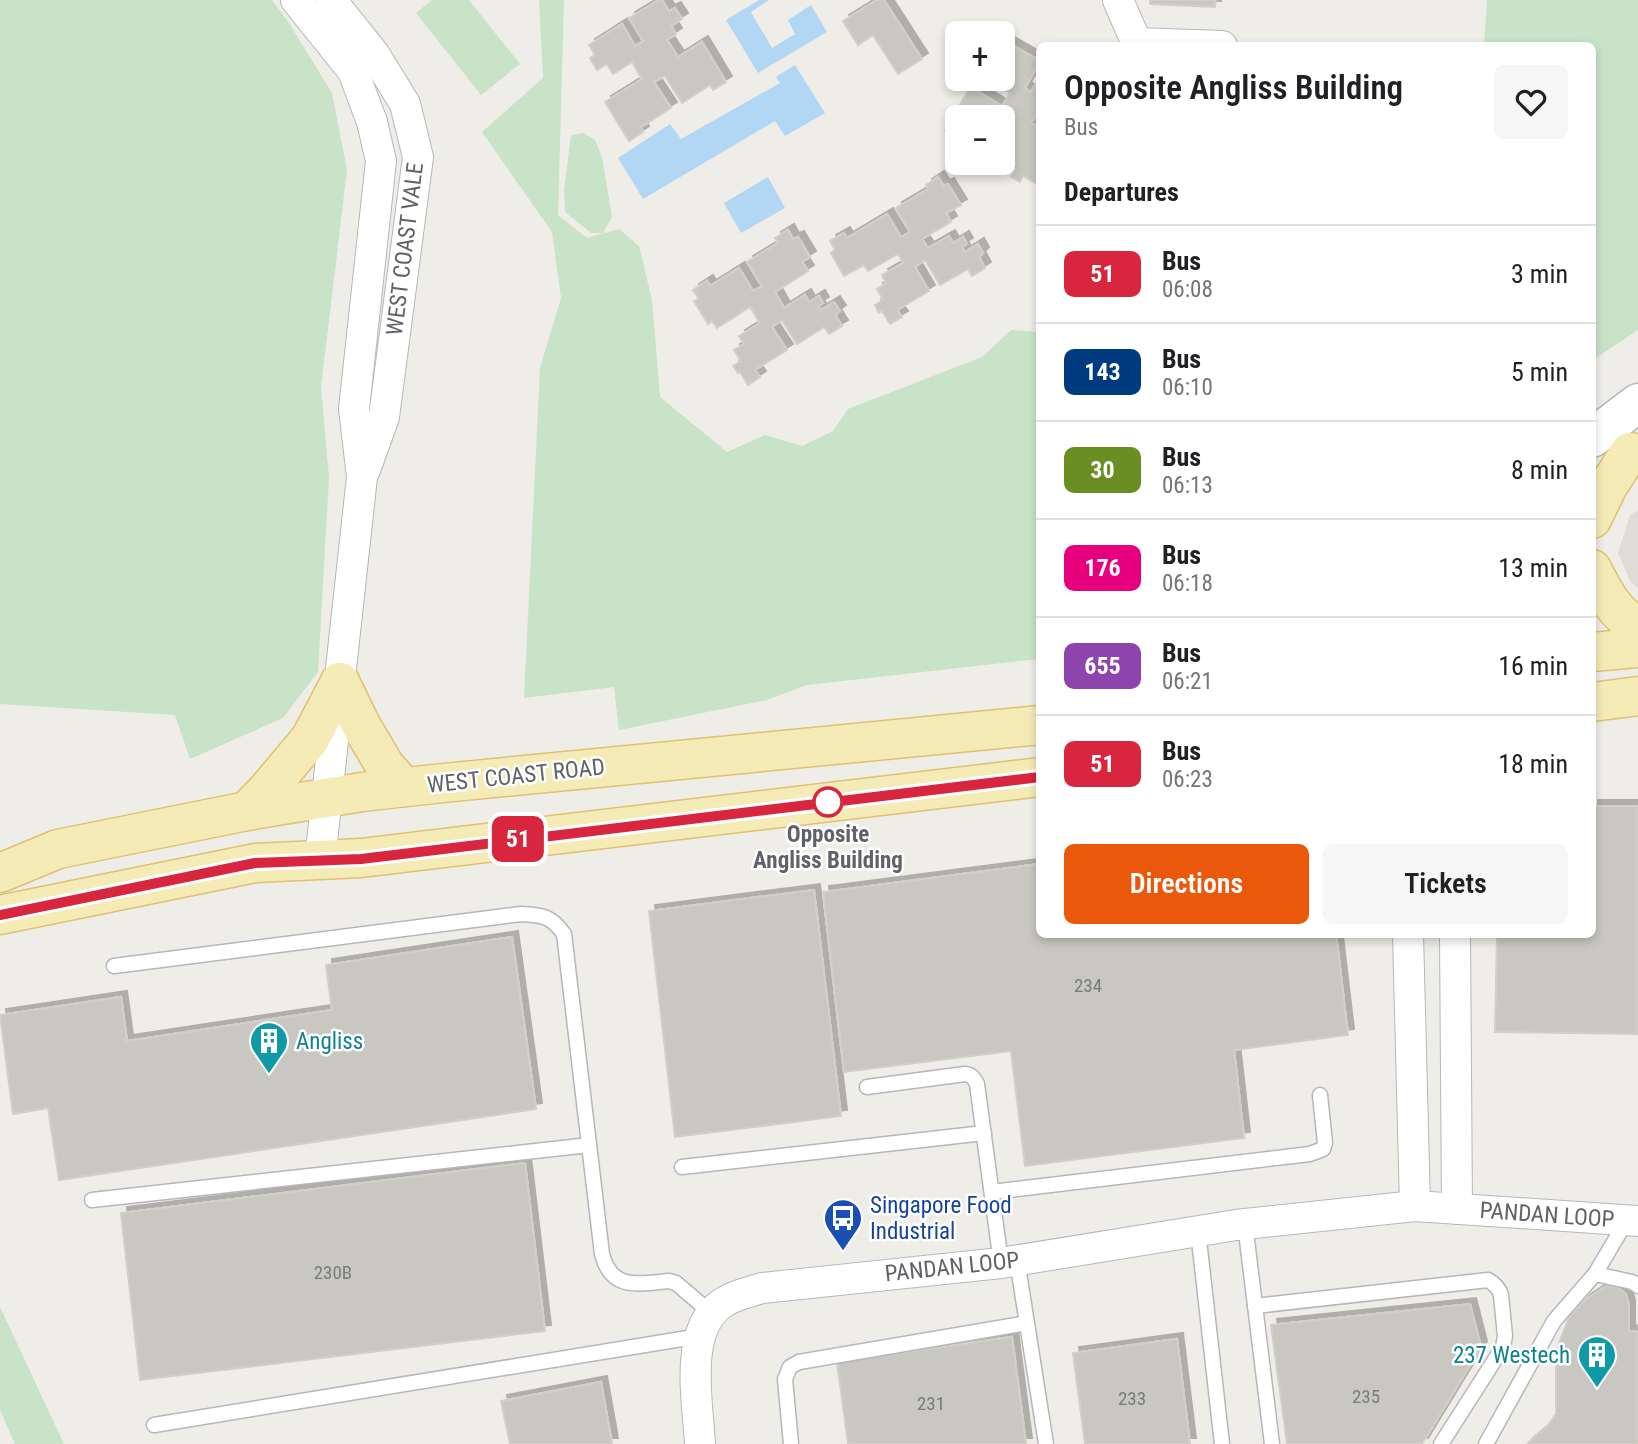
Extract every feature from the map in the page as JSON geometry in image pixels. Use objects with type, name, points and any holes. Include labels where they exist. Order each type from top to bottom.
[{"type":"main road","points":[[1596,511],[1608,486],[1634,450]]},
{"type":"main road","points":[[1596,576],[1614,606],[1638,626]]},
{"type":"main road","points":[[1596,652],[1638,648]]},
{"type":"main road","points":[[340,682],[384,766],[404,787]]},
{"type":"main road","points":[[247,811],[310,739],[340,682]]},
{"type":"main road","points":[[1596,701],[1638,696]]},
{"type":"main road","name":"WEST COAST ROAD","points":[[0,873],[58,849],[247,811],[327,798],[404,787],[1036,724]]},
{"type":"main road","points":[[0,915],[255,863],[361,859],[1036,777]]},
{"type":"street","name":"WEST COAST VALE","points":[[296,0],[353,71],[372,122],[381,161],[354,409],[362,477],[320,860]]},
{"type":"street","name":"WEST COAST VALE","points":[[331,0],[375,55],[405,104],[418,157],[384,417],[362,477]]},
{"type":"street","points":[[1118,0],[1137,42]]},
{"type":"street","points":[[1596,435],[1638,402]]},
{"type":"street","points":[[1596,476],[1634,450]]},
{"type":"street","points":[[1408,938],[1415,1206]]},
{"type":"street","name":"PANDAN LOOP","points":[[1455,938],[1457,1209]]},
{"type":"street","name":"PANDAN LOOP","points":[[705,1324],[726,1300],[762,1288],[1009,1261],[1245,1224],[1415,1206],[1632,1221]]},
{"type":"street","points":[[700,1444],[695,1368],[705,1324]]},
{"type":"lane","points":[[114,966],[521,914],[544,916],[555,922],[564,934],[605,1266],[610,1273],[631,1284],[670,1281],[676,1283],[705,1324],[154,1425]]},
{"type":"lane","points":[[867,1087],[965,1074],[971,1074],[977,1084],[992,1192],[1027,1323],[1046,1444]]},
{"type":"lane","points":[[992,1192],[1310,1154],[1323,1149],[1325,1143],[1320,1095]]},
{"type":"lane","points":[[682,1167],[984,1133]]},
{"type":"lane","points":[[92,1200],[589,1145]]},
{"type":"lane","points":[[1486,1444],[1555,1321],[1595,1274],[1632,1221]]},
{"type":"lane","points":[[1245,1224],[1272,1444]]},
{"type":"lane","points":[[1198,1231],[1222,1444]]},
{"type":"lane","points":[[1595,1274],[1632,1282],[1638,1286]]},
{"type":"lane","points":[[1255,1306],[1488,1280],[1495,1283],[1501,1295],[1505,1336],[1503,1347],[1441,1444]]},
{"type":"lane","points":[[791,1444],[785,1379],[790,1367],[799,1362],[1027,1323]]},
{"type":"shaded area","points":[[1638,510],[1638,588],[1631,583],[1618,553],[1630,515]]},
{"type":"green space","points":[[0,0],[272,0],[332,93],[347,170],[321,387],[329,478],[318,672],[283,718],[190,759],[175,715],[0,704]]},
{"type":"green space","points":[[432,0],[469,0],[520,64],[481,95],[416,13]]},
{"type":"green space","points":[[539,0],[564,0],[558,215],[587,238],[619,229],[639,246],[652,300],[660,397],[727,452],[765,435],[802,446],[833,431],[848,409],[982,357],[1011,330],[1036,332],[1036,659],[807,685],[767,700],[619,730],[614,687],[524,698],[540,368],[561,298],[552,232],[482,132],[543,78]]},
{"type":"green space","points":[[1487,0],[1638,0],[1638,330],[1596,358],[1596,42],[1484,42]]},
{"type":"green space","points":[[584,133],[595,140],[602,157],[612,217],[603,233],[591,233],[565,212],[564,191],[571,135]]},
{"type":"green space","points":[[0,1307],[64,1444],[15,1444],[0,1410]]},
{"type":"water","points":[[759,0],[769,0],[751,12],[772,48],[795,34],[788,20],[811,5],[827,32],[758,73],[726,20]]},
{"type":"water","points":[[795,65],[825,113],[785,136],[775,121],[643,199],[618,158],[670,124],[681,139],[780,83],[776,77]]},
{"type":"water","points":[[768,177],[785,208],[741,233],[724,203]]},
{"type":"building","points":[[662,0],[669,11],[675,8],[682,19],[671,26],[676,34],[667,40],[678,57],[702,42],[726,82],[713,90],[710,85],[682,103],[665,76],[654,82],[671,108],[641,127],[643,132],[629,141],[605,102],[642,79],[632,62],[613,74],[607,64],[597,70],[590,58],[595,55],[589,45],[622,24],[635,46],[643,41],[629,18]]},
{"type":"building","points":[[877,0],[884,0],[922,59],[898,74],[873,35],[858,45],[843,21]]},
{"type":"building","points":[[1150,0],[1216,0],[1215,7],[1150,4]]},
{"type":"building","points":[[1015,47],[1036,59],[1036,68],[1025,88],[1031,92],[1036,84],[1036,115],[1031,123],[1036,126],[1035,183],[1023,176],[1020,182],[1011,177],[1015,175],[1016,169],[1015,105],[1003,105],[1010,93],[1006,91],[1015,91]]},
{"type":"building","points":[[968,91],[977,91],[1000,105],[960,105]]},
{"type":"building","points":[[938,177],[944,186],[948,184],[961,205],[946,213],[951,222],[922,239],[928,248],[949,236],[953,243],[963,237],[967,244],[962,247],[965,252],[978,244],[983,253],[979,257],[985,268],[972,276],[968,269],[940,285],[925,260],[915,267],[929,291],[897,310],[902,317],[890,324],[875,305],[883,300],[877,289],[886,283],[882,275],[903,263],[898,254],[868,271],[864,265],[844,276],[831,253],[835,250],[830,241],[844,233],[847,238],[887,214],[901,237],[910,232],[896,208],[928,189],[926,185]]},
{"type":"building","points":[[788,230],[793,239],[798,237],[810,257],[802,262],[808,271],[775,292],[784,308],[805,295],[809,302],[819,296],[823,303],[818,306],[821,310],[834,302],[840,311],[835,315],[842,326],[829,334],[824,327],[797,344],[782,320],[772,327],[787,350],[755,370],[760,377],[748,385],[733,366],[741,361],[734,350],[744,344],[739,336],[760,323],[750,307],[717,328],[712,321],[708,324],[694,301],[699,299],[693,290],[707,281],[710,286],[739,268],[753,291],[762,286],[747,262],[778,243],[775,238]]},
{"type":"building","points":[[1596,806],[1638,806],[1638,1034],[1495,1032],[1497,938],[1596,938]]},
{"type":"building","points":[[1036,865],[1036,938],[1336,938],[1348,1035],[1234,1050],[1244,1138],[1025,1166],[1011,1051],[844,1072],[823,892]]},
{"type":"building","points":[[814,890],[841,1116],[675,1137],[649,911]]},
{"type":"building","name":"Angliss","points":[[512,937],[536,1109],[59,1180],[48,1108],[13,1114],[0,1015],[121,997],[127,1041],[332,1010],[326,965]]},
{"type":"building","points":[[525,1163],[545,1331],[140,1380],[121,1213]]},
{"type":"building","name":"237 Westech","points":[[1615,1286],[1626,1294],[1629,1331],[1638,1332],[1638,1444],[1527,1444],[1546,1428],[1556,1414],[1556,1364],[1559,1343],[1569,1317],[1585,1300],[1605,1287]]},
{"type":"building","points":[[1470,1304],[1481,1347],[1422,1444],[1287,1444],[1271,1325]]},
{"type":"building","points":[[1012,1337],[1026,1444],[848,1444],[837,1362]]},
{"type":"building","points":[[1177,1339],[1190,1444],[1085,1444],[1073,1353]]},
{"type":"building","points":[[601,1382],[612,1444],[510,1444],[501,1401]]},
{"type":"bus line","name":"51","points":[[0,915],[255,863],[361,859],[1036,778]]},
{"type":"place","name":"Opposite Angliss Building","points":[[828,802]]},
{"type":"place","name":"Angliss","points":[[269,1075]]},
{"type":"place","name":"Singapore Food Industrial","points":[[843,1252]]},
{"type":"place","name":"237 Westech","points":[[1597,1389]]}]
